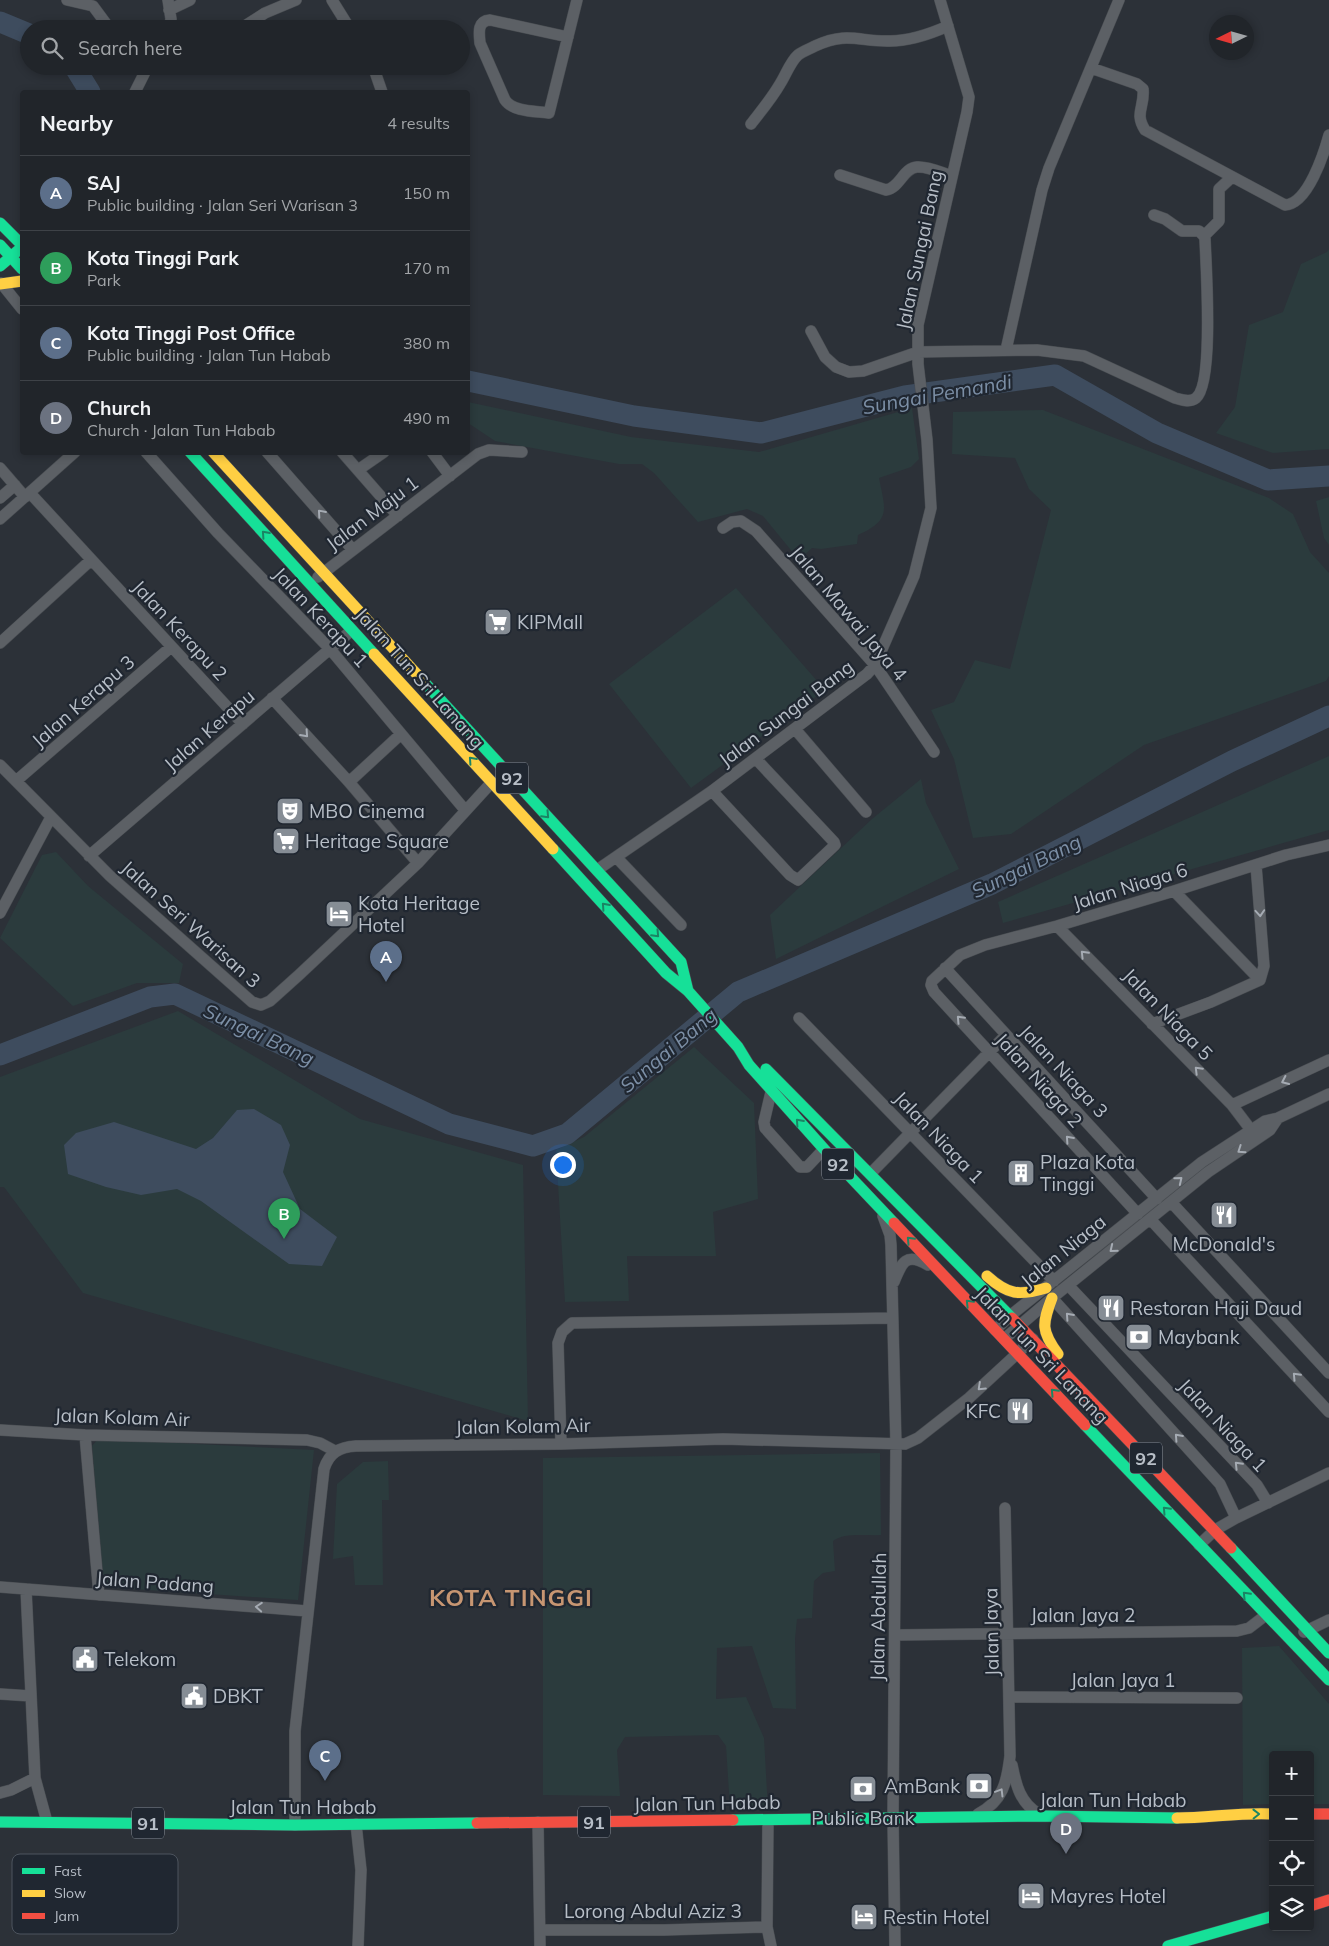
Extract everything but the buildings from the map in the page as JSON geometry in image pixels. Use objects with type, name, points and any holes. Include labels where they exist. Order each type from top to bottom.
[{"type":"main road","points":[[0,223],[20,244]]},
{"type":"main road","points":[[0,245],[20,267]]},
{"type":"main road","points":[[0,266],[20,248]]},
{"type":"main road","points":[[0,283],[20,281]]},
{"type":"main road","name":"Jalan Tun Sri Lanang","points":[[193,455],[666,973],[688,991],[738,1047],[749,1065],[771,1092],[1199,1546],[1329,1680]]},
{"type":"main road","name":"Jalan Tun Sri Lanang","points":[[216,455],[681,962],[688,991]]},
{"type":"main road","name":"Jalan Tun Sri Lanang","points":[[738,1047],[756,1059],[1011,1315],[1329,1653]]},
{"type":"main road","points":[[924,1226],[942,1232],[988,1278],[1006,1292],[1020,1294],[1051,1289],[1044,1318],[1045,1335],[1070,1370],[1077,1386]]},
{"type":"main road","name":"Jalan Tun Habab","points":[[0,1822],[296,1825],[1043,1816],[1205,1818],[1252,1813],[1269,1814]]},
{"type":"main road","points":[[1314,1814],[1329,1814]]},
{"type":"main road","name":"Jalan Tun Habab","points":[[1205,1818],[1240,1825]]},
{"type":"main road","points":[[1314,1905],[1329,1900]]},
{"type":"main road","points":[[1168,1946],[1269,1917]]},
{"type":"street","points":[[67,0],[97,3],[106,20]]},
{"type":"street","points":[[171,20],[168,5],[190,0]]},
{"type":"street","points":[[254,20],[265,13],[296,0]]},
{"type":"street","points":[[332,0],[344,20]]},
{"type":"street","points":[[568,37],[490,20],[484,21],[481,24],[478,33],[480,43],[505,100],[509,105],[515,108],[549,113],[568,37],[577,0]]},
{"type":"street","name":"Jalan Sungai Bang","points":[[597,870],[712,791],[867,674],[875,665],[914,576],[931,508],[927,440],[918,364],[918,325],[969,97],[940,0]]},
{"type":"street","points":[[1006,350],[1042,190],[1049,168],[1119,0]]},
{"type":"street","points":[[751,124],[775,92],[792,63],[806,50],[840,38],[902,40],[929,34],[948,26]]},
{"type":"street","points":[[1091,68],[1137,84],[1143,89],[1144,97],[1139,113],[1140,122],[1145,130],[1281,203],[1293,203],[1314,177],[1324,154],[1329,135]]},
{"type":"street","points":[[137,90],[144,75]]},
{"type":"street","points":[[376,75],[381,90]]},
{"type":"street","points":[[840,175],[886,190],[893,187],[914,168],[922,167],[952,176]]},
{"type":"street","points":[[1204,236],[1219,220],[1219,190],[1232,177]]},
{"type":"street","points":[[812,331],[825,357],[836,367],[849,372],[863,370],[918,352],[1037,350],[1084,356],[1174,398],[1189,401],[1197,398],[1202,389],[1208,350],[1204,236],[1199,231],[1182,231],[1165,219],[1154,215]]},
{"type":"street","points":[[0,283],[20,307]]},
{"type":"street","name":"Jalan Maju 1","points":[[310,583],[485,451],[522,452]]},
{"type":"street","points":[[0,519],[72,455]]},
{"type":"street","name":"Jalan Kerapu 1","points":[[149,455],[218,533],[330,649],[465,810]]},
{"type":"street","points":[[270,455],[353,550]]},
{"type":"street","points":[[345,455],[398,516]]},
{"type":"street","points":[[358,470],[380,455]]},
{"type":"street","points":[[434,455],[450,476]]},
{"type":"street","name":"Jalan Kerapu 2","points":[[0,468],[91,560],[243,724]]},
{"type":"street","points":[[0,498],[15,485]]},
{"type":"street","name":"Jalan Mawai Jaya 4","points":[[723,528],[732,522],[742,521],[756,531],[875,665],[934,752]]},
{"type":"street","points":[[0,643],[91,560]]},
{"type":"street","name":"Jalan Kerapu","points":[[89,856],[352,630]]},
{"type":"street","name":"Jalan Kerapu 3","points":[[16,781],[171,647]]},
{"type":"street","points":[[272,698],[349,782],[418,863]]},
{"type":"street","points":[[795,729],[866,812]]},
{"type":"street","points":[[349,782],[401,734]]},
{"type":"street","points":[[712,791],[790,876],[798,880],[835,843],[756,759]]},
{"type":"street","name":"Jalan Seri Warisan 3","points":[[0,765],[89,856],[252,1002],[261,1005],[270,1001],[294,980],[418,863],[492,782]]},
{"type":"street","points":[[0,913],[52,817]]},
{"type":"street","name":"Jalan Niaga 6","points":[[945,968],[960,955],[972,949],[1174,891],[1286,855],[1329,845]]},
{"type":"street","points":[[616,857],[681,926]]},
{"type":"street","points":[[1152,1024],[1254,985],[1260,980],[1264,966],[1256,865]]},
{"type":"street","points":[[1174,891],[1260,980]]},
{"type":"street","name":"Jalan Niaga 5","points":[[1057,926],[1232,1105],[1251,1130]]},
{"type":"street","name":"Jalan Niaga 3","points":[[945,968],[1157,1199]]},
{"type":"street","name":"Jalan Niaga 2","points":[[945,968],[932,981],[932,988],[1138,1214]]},
{"type":"street","name":"Jalan Niaga 1","points":[[799,1018],[911,1132],[1051,1289],[1220,1484],[1236,1518]]},
{"type":"street","points":[[871,1173],[1006,1035]]},
{"type":"street","points":[[1232,1105],[1329,1060]]},
{"type":"street","points":[[771,1092],[764,1122],[765,1128],[798,1164],[807,1167],[824,1149]]},
{"type":"street","name":"Jalan Niaga","points":[[995,1330],[1011,1315],[1051,1289],[1202,1162],[1265,1121],[1278,1118],[1329,1094]]},
{"type":"street","name":"Jalan Niaga","points":[[1004,1339],[1020,1325],[1051,1289],[1068,1285],[1208,1172],[1270,1130],[1278,1118]]},
{"type":"street","points":[[1171,1202],[1329,1373]]},
{"type":"street","name":"Jalan Abdullah","points":[[878,1205],[890,1235],[896,1444],[896,1635],[893,1819],[895,1946]]},
{"type":"street","points":[[1150,1219],[1329,1412]]},
{"type":"street","name":"Jalan Abdullah","points":[[892,1289],[902,1265],[911,1258],[922,1261],[944,1276]]},
{"type":"street","name":"Jalan Niaga 1","points":[[1068,1285],[1257,1485],[1268,1503]]},
{"type":"street","points":[[561,1444],[558,1343],[562,1332],[572,1323],[892,1318]]},
{"type":"street","name":"Jalan Kolam Air","points":[[0,1430],[85,1435],[308,1440],[320,1443],[335,1451],[342,1447],[356,1446],[561,1444],[723,1439],[905,1444],[918,1438],[969,1398],[1033,1339]]},
{"type":"street","points":[[85,1435],[99,1596]]},
{"type":"street","points":[[296,1825],[295,1731],[307,1611],[324,1469],[326,1461],[335,1451]]},
{"type":"street","points":[[1199,1546],[1215,1530],[1236,1518],[1329,1473]]},
{"type":"street","name":"Jalan Jaya","points":[[972,1817],[986,1810],[1002,1791],[1007,1781],[1010,1756],[1005,1508]]},
{"type":"street","name":"Jalan Padang","points":[[0,1587],[307,1611]]},
{"type":"street","points":[[26,1589],[35,1778],[47,1822]]},
{"type":"street","name":"Jalan Jaya 2","points":[[896,1635],[1237,1630],[1249,1628],[1266,1615]]},
{"type":"street","points":[[1290,1639],[1329,1620]]},
{"type":"street","points":[[0,1694],[31,1696]]},
{"type":"street","name":"Jalan Jaya 1","points":[[1010,1697],[1237,1698]]},
{"type":"street","name":"Jalan Jaya","points":[[1010,1756],[1018,1790],[1032,1810],[1043,1816]]},
{"type":"street","points":[[0,1792],[11,1790],[35,1778]]},
{"type":"street","points":[[768,1820],[767,1927],[770,1946]]},
{"type":"street","points":[[538,1822],[540,1946]]},
{"type":"street","points":[[356,1824],[361,1870],[358,1946]]},
{"type":"street","name":"Lorong Abdul Aziz 3","points":[[540,1930],[664,1930],[767,1927]]},
{"type":"shaded area","points":[[1329,249],[1329,449],[1273,453],[1216,433],[1235,407],[1249,325],[1283,312],[1301,264],[1327,252]]},
{"type":"shaded area","points":[[470,402],[631,437],[759,452],[912,408],[919,459],[911,467],[879,478],[884,512],[876,524],[858,535],[857,544],[821,549],[812,548],[799,560],[763,516],[747,509],[698,522],[654,473],[642,464],[619,464],[495,441],[470,424]]},
{"type":"shaded area","points":[[1043,410],[1269,498],[1293,514],[1310,552],[1329,573],[1329,676],[1326,681],[1144,745],[1011,834],[973,838],[954,759],[931,710],[954,702],[975,660],[1010,669],[1051,510],[1029,489],[1015,458],[952,454],[953,412]]},
{"type":"shaded area","points":[[1329,497],[1329,545],[1324,538],[1316,501]]},
{"type":"shaded area","points":[[736,588],[825,690],[691,788],[609,684]]},
{"type":"shaded area","points":[[1329,756],[1329,830],[1003,923],[998,902]]},
{"type":"shaded area","points":[[921,779],[926,803],[959,869],[776,959],[770,915],[872,819]]},
{"type":"shaded area","points":[[56,852],[88,886],[183,964],[179,983],[137,983],[73,1006],[0,938],[42,855]]},
{"type":"shaded area","points":[[178,1011],[360,1119],[523,1165],[528,1421],[83,1293],[4,1187],[0,1187],[0,1077]]},
{"type":"shaded area","points":[[694,1047],[754,1103],[758,1199],[713,1212],[716,1256],[627,1256],[629,1301],[565,1302],[556,1150],[584,1137]]},
{"type":"shaded area","points":[[98,1439],[314,1450],[298,1600],[104,1587],[92,1446]]},
{"type":"shaded area","points":[[880,1453],[881,1535],[850,1535],[833,1541],[835,1571],[823,1573],[814,1581],[812,1618],[797,1619],[795,1639],[796,1709],[773,1708],[752,1646],[717,1648],[716,1699],[746,1697],[764,1738],[768,1810],[730,1808],[726,1746],[718,1735],[625,1737],[617,1750],[620,1796],[543,1795],[543,1458]]},
{"type":"shaded area","points":[[388,1461],[389,1500],[382,1500],[383,1585],[355,1585],[353,1556],[333,1559],[337,1484],[363,1462]]},
{"type":"shaded area","points":[[1279,1646],[1329,1704],[1329,1804],[1314,1804],[1314,1751],[1269,1751],[1269,1804],[1243,1805],[1242,1648]]},
{"type":"water","points":[[254,1109],[281,1125],[290,1145],[283,1172],[300,1209],[337,1237],[322,1266],[289,1264],[201,1201],[177,1189],[141,1195],[106,1187],[68,1174],[64,1145],[76,1133],[114,1122],[196,1149],[213,1138],[237,1110]]},
{"type":"waterway","name":"Sungai Pemandi","points":[[0,22],[20,30]]},
{"type":"waterway","name":"Sungai Pemandi","points":[[80,75],[89,90]]},
{"type":"waterway","name":"Sungai Pemandi","points":[[470,381],[634,416],[761,433],[905,396],[1055,375],[1157,433],[1268,480],[1329,476]]},
{"type":"waterway","name":"Sungai Bang","points":[[0,1055],[150,997],[175,994],[449,1124],[533,1146],[567,1134],[738,992],[992,884],[1232,761],[1329,716]]},
{"type":"traffic: fast","points":[[0,223],[20,243]]},
{"type":"traffic: fast","points":[[0,245],[20,267]]},
{"type":"traffic: fast","points":[[0,266],[20,249]]},
{"type":"traffic: fast","points":[[193,455],[374,654]]},
{"type":"traffic: fast","points":[[424,682],[681,962],[688,991]]},
{"type":"traffic: fast","points":[[553,849],[666,973],[688,991],[738,1047],[749,1065],[824,1149],[894,1223]]},
{"type":"traffic: fast","points":[[766,1069],[1012,1318]]},
{"type":"traffic: fast","points":[[1085,1425],[1329,1680]]},
{"type":"traffic: fast","points":[[1231,1548],[1329,1653]]},
{"type":"traffic: fast","points":[[733,1820],[1043,1816],[1177,1818]]},
{"type":"traffic: fast","points":[[0,1822],[295,1825],[477,1823]]},
{"type":"traffic: fast","points":[[1168,1946],[1269,1917]]},
{"type":"traffic: slow","points":[[0,284],[20,281]]},
{"type":"traffic: slow","points":[[216,455],[424,682]]},
{"type":"traffic: slow","points":[[374,654],[553,849]]},
{"type":"traffic: slow","points":[[987,1276],[1001,1287],[1014,1292],[1021,1293],[1046,1288]]},
{"type":"traffic: slow","points":[[1052,1298],[1046,1314],[1045,1327],[1048,1339],[1058,1354]]},
{"type":"traffic: slow","points":[[1177,1818],[1269,1814]]},
{"type":"traffic: jam","points":[[894,1223],[1085,1425]]},
{"type":"traffic: jam","points":[[1012,1318],[1231,1548]]},
{"type":"traffic: jam","points":[[1314,1814],[1329,1814]]},
{"type":"traffic: jam","points":[[477,1823],[733,1820]]},
{"type":"traffic: jam","points":[[1314,1905],[1329,1900]]},
{"type":"place","name":"KIPMall","points":[[498,622]]},
{"type":"place","name":"MBO Cinema","points":[[290,811]]},
{"type":"place","name":"Heritage Square","points":[[286,841]]},
{"type":"place","name":"Kota Heritage Hotel","points":[[339,914]]},
{"type":"place","name":"SAJ","points":[[386,982]]},
{"type":"place","name":"Plaza Kota Tinggi","points":[[1021,1173]]},
{"type":"place","name":"McDonald's","points":[[1224,1215]]},
{"type":"place","name":"Kota Tinggi Park","points":[[284,1239]]},
{"type":"place","name":"Restoran Haji Daud","points":[[1111,1308]]},
{"type":"place","name":"Maybank","points":[[1139,1337]]},
{"type":"place","name":"KFC","points":[[1020,1411]]},
{"type":"place","name":"Telekom","points":[[85,1659]]},
{"type":"place","name":"DBKT","points":[[194,1696]]},
{"type":"place","name":"Kota Tinggi Post Office","points":[[325,1781]]},
{"type":"place","name":"AmBank","points":[[979,1786]]},
{"type":"place","name":"Public Bank","points":[[863,1789]]},
{"type":"place","name":"Church","points":[[1066,1854]]},
{"type":"place","name":"Mayres Hotel","points":[[1031,1896]]},
{"type":"place","name":"Restin Hotel","points":[[864,1917]]},
{"type":"district","name":"KOTA TINGGI","points":[[511,1597]]}]
